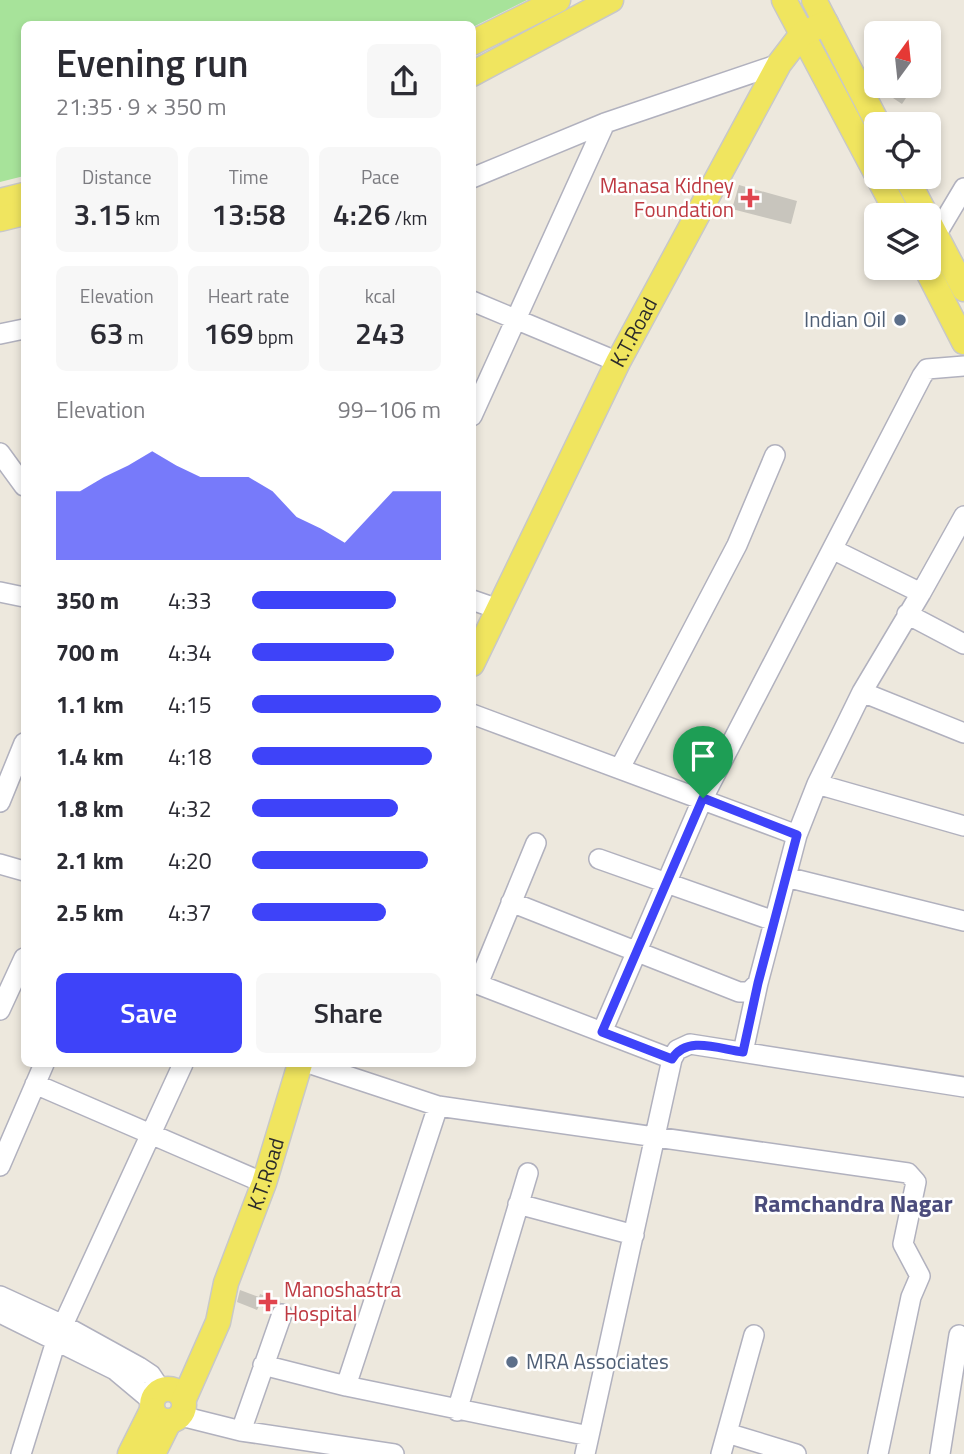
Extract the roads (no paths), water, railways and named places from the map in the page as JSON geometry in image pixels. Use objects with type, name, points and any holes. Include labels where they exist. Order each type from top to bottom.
[{"type":"main road","points":[[476,41],[558,0]]},
{"type":"main road","points":[[476,72],[611,0]]},
{"type":"main road","points":[[783,0],[864,151]]},
{"type":"main road","points":[[814,0],[872,112]]},
{"type":"main road","name":"K.T.Road","points":[[476,656],[618,362],[779,64],[802,34],[826,23]]},
{"type":"main road","points":[[0,201],[21,196]]},
{"type":"main road","points":[[0,219],[21,214]]},
{"type":"main road","points":[[941,252],[957,293],[964,342]]},
{"type":"main road","points":[[941,280],[957,293]]},
{"type":"main road","name":"K.T.Road","points":[[130,1454],[167,1404],[218,1322],[226,1283],[264,1183],[299,1067]]},
{"type":"main road","name":"K.T.Road","points":[[153,1454],[167,1404]]},
{"type":"street","points":[[476,176],[605,123],[779,64]]},
{"type":"street","points":[[476,407],[605,123]]},
{"type":"street","points":[[941,212],[964,188]]},
{"type":"street","points":[[476,303],[618,362]]},
{"type":"street","points":[[0,334],[21,330]]},
{"type":"street","points":[[602,1032],[703,798],[924,372],[964,366]]},
{"type":"street","points":[[0,453],[21,482]]},
{"type":"street","points":[[620,768],[737,545],[775,455]]},
{"type":"street","points":[[743,1052],[758,983],[797,835],[817,784],[862,692],[964,516]]},
{"type":"street","points":[[834,550],[921,593]]},
{"type":"street","points":[[0,592],[21,596]]},
{"type":"street","points":[[476,601],[498,609]]},
{"type":"street","points":[[908,614],[964,644]]},
{"type":"street","points":[[862,692],[964,733]]},
{"type":"street","points":[[476,714],[797,835]]},
{"type":"street","points":[[0,802],[21,750]]},
{"type":"street","points":[[817,784],[964,825]]},
{"type":"street","points":[[476,981],[536,843]]},
{"type":"street","points":[[599,859],[666,885],[774,921]]},
{"type":"street","points":[[0,864],[21,870]]},
{"type":"street","points":[[786,877],[964,921]]},
{"type":"street","points":[[511,902],[739,992],[749,992],[758,983]]},
{"type":"street","points":[[0,1010],[21,964]]},
{"type":"street","points":[[476,983],[672,1059]]},
{"type":"street","points":[[263,1365],[587,1445],[672,1059],[677,1050],[690,1044],[964,1087]]},
{"type":"street","points":[[0,1166],[43,1067]]},
{"type":"street","points":[[21,1454],[59,1333],[182,1067]]},
{"type":"street","points":[[320,1067],[438,1106],[657,1135],[908,1173],[914,1177],[916,1182],[903,1244],[920,1276],[911,1297],[878,1454]]},
{"type":"street","points":[[35,1084],[264,1183]]},
{"type":"street","points":[[346,1386],[438,1106]]},
{"type":"street","points":[[457,1411],[528,1173]]},
{"type":"street","points":[[518,1204],[634,1235]]},
{"type":"street","points":[[0,1296],[167,1404],[241,1431],[394,1454]]},
{"type":"street","points":[[0,1313],[59,1333]]},
{"type":"street","points":[[241,1431],[282,1314]]},
{"type":"street","points":[[721,1454],[754,1335]]},
{"type":"street","points":[[940,1454],[959,1335]]},
{"type":"street","points":[[727,1433],[796,1454]]},
{"type":"place","name":"Manasa Kidney Foundation","points":[[750,198]]},
{"type":"place","name":"Indian Oil","points":[[900,320]]},
{"type":"place","name":"Manoshastra Hospital","points":[[268,1302]]},
{"type":"place","name":"MRA Associates","points":[[512,1362]]},
{"type":"district","name":"Ramchandra Nagar","points":[[853,1204]]}]
